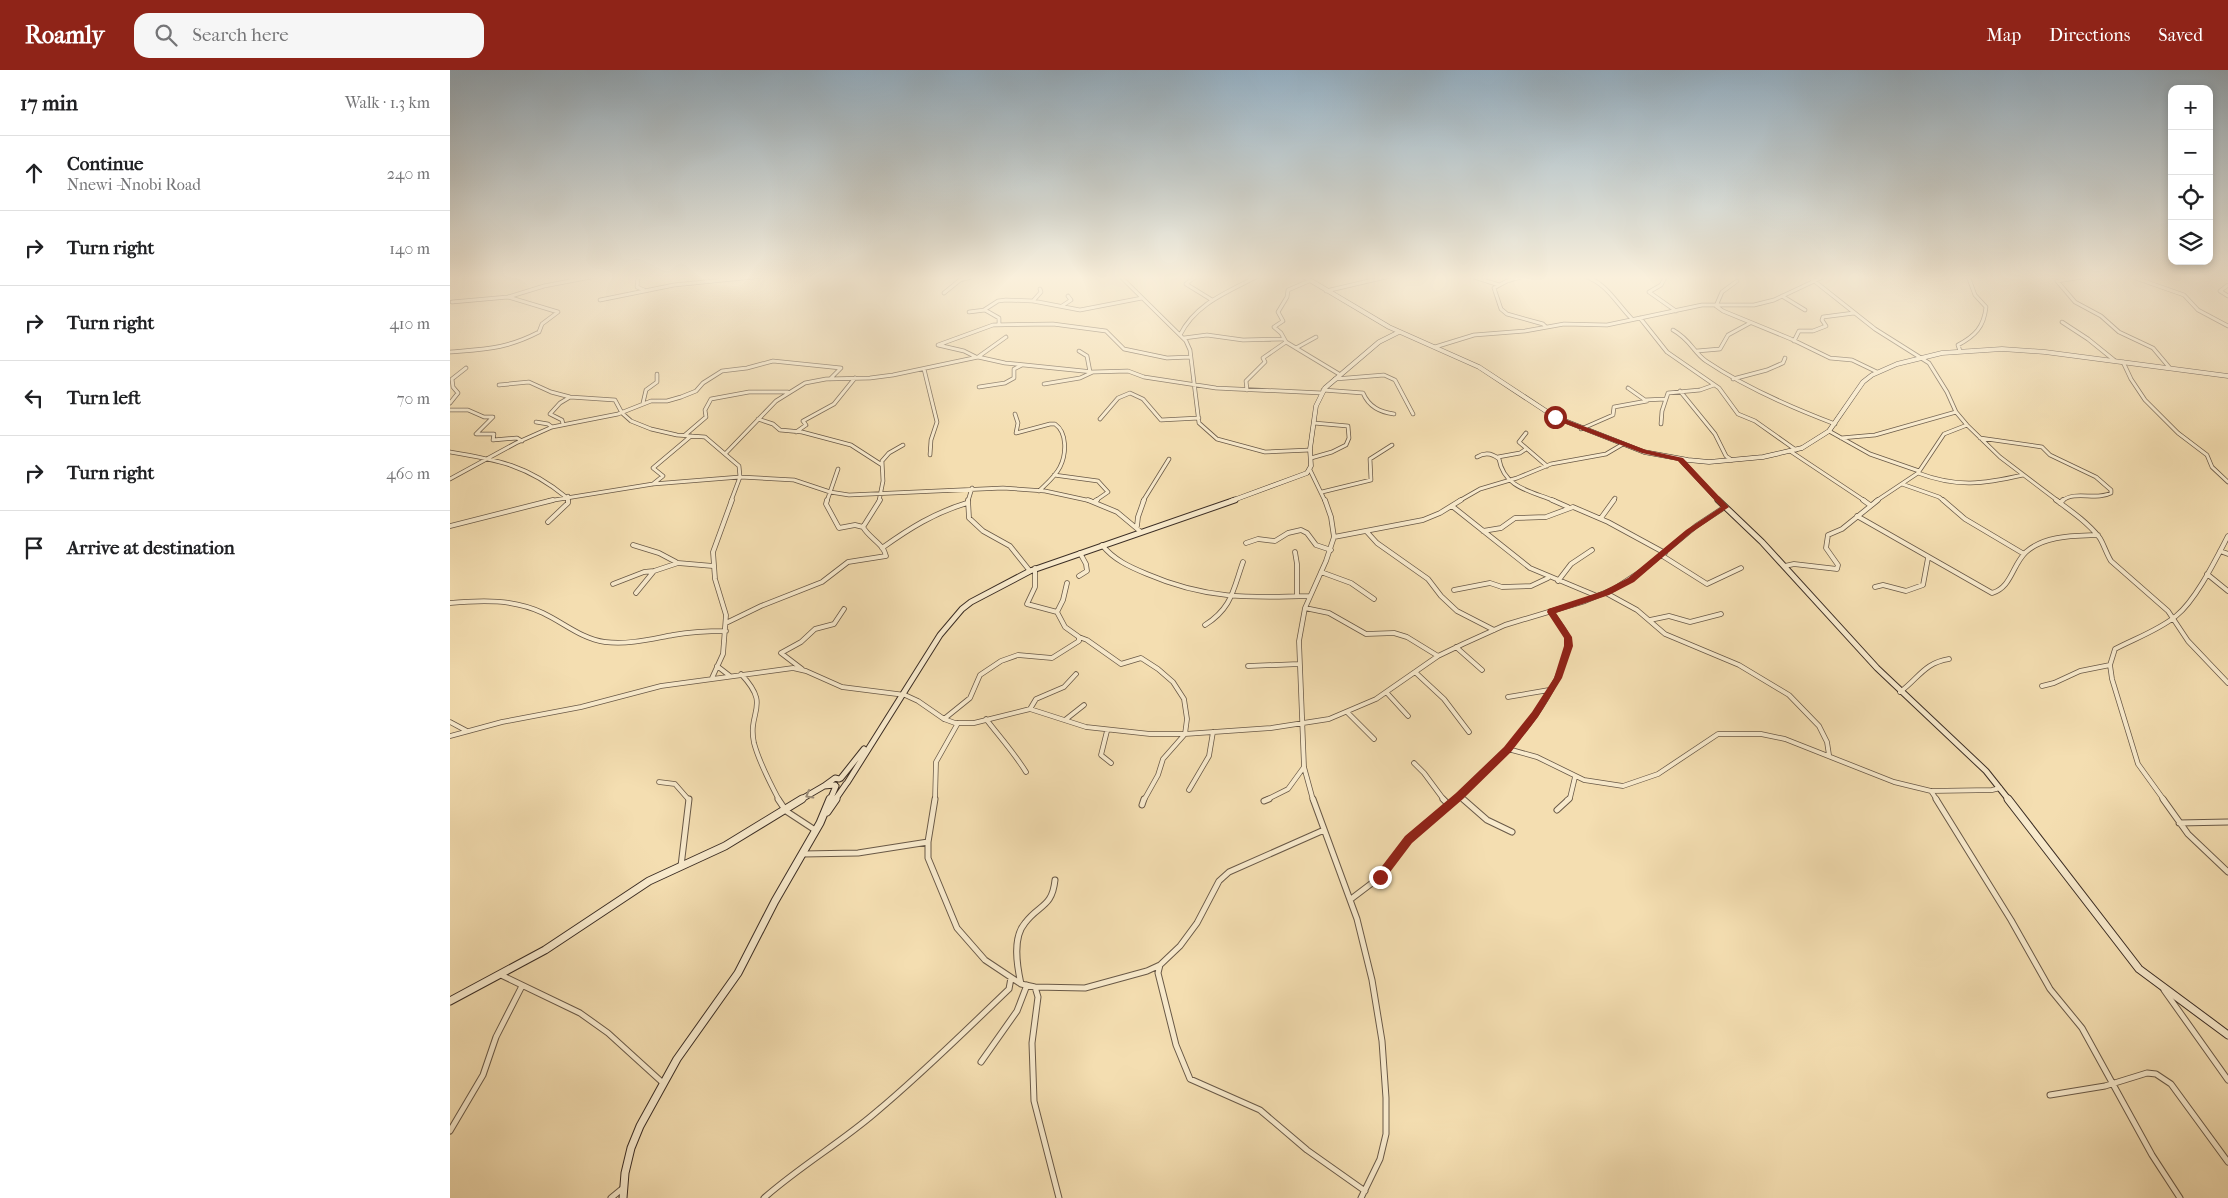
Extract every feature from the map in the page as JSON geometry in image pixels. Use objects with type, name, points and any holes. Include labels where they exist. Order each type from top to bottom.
[{"type":"main road","points":[[1386,337],[1389,329]]},
{"type":"main road","points":[[1392,329],[1435,346],[1479,368],[1535,406],[1581,429],[1644,452],[1709,462],[1763,457],[1796,450],[1817,440],[1835,424],[1863,382],[1877,372],[1921,357],[1960,351],[2024,351],[2123,361],[2228,376]]},
{"type":"main road","points":[[623,1198],[631,1148],[662,1084],[677,1059],[738,973],[820,822],[940,635],[962,609],[983,594],[1032,569],[1230,502],[1310,470],[1310,450],[1316,406],[1323,392],[1339,374],[1386,337],[1399,332]]},
{"type":"main road","points":[[1680,459],[1725,507],[1785,566],[1833,621],[1900,692],[1962,746],[2000,788],[2139,970],[2228,1035]]},
{"type":"main road","points":[[820,822],[838,782],[876,736]]},
{"type":"main road","points":[[450,1001],[545,950],[649,881],[725,846],[824,786],[846,778],[846,784]]},
{"type":"street","points":[[450,352],[491,350],[516,344],[538,332],[540,329]]},
{"type":"street","points":[[986,329],[938,345],[977,357],[1091,372],[1128,371],[1144,377],[1195,386],[1247,390],[1363,393],[1368,403],[1376,410],[1394,414]]},
{"type":"street","points":[[1093,329],[1111,334],[1120,348],[1167,358],[1190,357]]},
{"type":"street","points":[[1175,329],[1189,346],[1201,426],[1212,436],[1264,452],[1310,450]]},
{"type":"street","points":[[1180,334],[1182,329]]},
{"type":"street","points":[[1277,329],[1286,342],[1311,359],[1339,374]]},
{"type":"street","points":[[1435,346],[1474,336],[1533,329]]},
{"type":"street","points":[[1648,329],[1667,352],[1714,384],[1738,414],[1755,421],[1796,450]]},
{"type":"street","points":[[1697,351],[1720,349],[1722,342],[1730,332],[1737,329]]},
{"type":"street","points":[[1764,329],[1830,358],[1852,360],[1877,372]]},
{"type":"street","points":[[1794,341],[1800,331],[1812,331],[1819,329]]},
{"type":"street","points":[[1878,329],[1929,363],[1947,392],[1956,412],[1967,425],[2000,457],[2060,503],[2098,536],[2111,560],[2174,618],[2179,630],[2188,641],[2228,683]]},
{"type":"street","points":[[1960,351],[1958,345],[1975,337],[1981,329]]},
{"type":"street","points":[[2072,329],[2114,360]]},
{"type":"street","points":[[2115,329],[2153,348],[2169,367]]},
{"type":"street","points":[[1673,330],[1689,340],[1699,356],[1733,379],[1804,414],[1835,424]]},
{"type":"street","points":[[1184,338],[1207,335],[1243,340],[1283,339]]},
{"type":"street","points":[[726,453],[788,392],[805,383],[830,379],[880,378],[977,357],[1006,337]]},
{"type":"street","points":[[1296,348],[1316,337]]},
{"type":"street","points":[[1247,390],[1246,381],[1265,362],[1263,358],[1286,342]]},
{"type":"street","points":[[1079,351],[1084,352],[1088,357],[1091,372]]},
{"type":"street","points":[[1733,379],[1776,367],[1783,363],[1785,358]]},
{"type":"street","points":[[450,479],[552,427],[622,413],[643,403],[682,397],[696,391],[703,383],[722,371],[747,368],[766,361],[841,368],[830,379]]},
{"type":"street","points":[[2123,361],[2131,379],[2145,400],[2178,433],[2207,455],[2212,467],[2228,482]]},
{"type":"street","points":[[978,387],[1010,382],[1014,378],[1014,370],[1023,364]]},
{"type":"street","points":[[450,403],[458,393],[452,387],[452,379],[466,368]]},
{"type":"street","points":[[924,369],[937,422],[931,440],[930,455]]},
{"type":"street","points":[[1044,384],[1080,378],[1091,372]]},
{"type":"street","points":[[643,403],[646,390],[657,382],[657,374]]},
{"type":"street","points":[[1334,379],[1388,375],[1395,380],[1412,414]]},
{"type":"street","points":[[796,432],[806,425],[803,421],[837,402],[855,378]]},
{"type":"street","points":[[499,385],[529,382],[551,392],[570,397],[615,400],[622,413],[631,421],[651,429],[705,437],[739,466],[740,477],[714,545],[713,566],[718,592],[726,615],[726,631],[723,654],[712,678]]},
{"type":"street","points":[[1661,424],[1662,410],[1668,393],[1700,390],[1714,384]]},
{"type":"street","points":[[1628,388],[1647,401]]},
{"type":"street","points":[[686,435],[706,417],[705,410],[711,399],[739,392],[769,390],[788,392]]},
{"type":"street","points":[[1680,391],[1715,434],[1726,456],[1732,460]]},
{"type":"street","points":[[1100,419],[1116,399],[1130,394],[1142,397],[1161,420],[1199,418]]},
{"type":"street","points":[[563,424],[562,420],[550,414],[560,403],[570,397]]},
{"type":"street","points":[[1581,429],[1613,415],[1614,407],[1665,399]]},
{"type":"street","points":[[450,410],[467,410],[480,413],[484,417],[493,417],[476,434],[494,434],[493,440],[517,438],[522,441]]},
{"type":"street","points":[[1841,438],[1875,435],[1904,426],[1930,421],[1956,412]]},
{"type":"street","points":[[1015,414],[1018,423],[1016,433],[1024,433],[1054,424],[1063,433],[1065,446],[1062,465],[1039,491]]},
{"type":"street","points":[[758,420],[773,424],[780,430],[851,445],[882,466]]},
{"type":"street","points":[[536,422],[548,424],[552,427]]},
{"type":"street","points":[[1311,458],[1332,452],[1348,441],[1348,426],[1314,423]]},
{"type":"street","points":[[1785,566],[1794,564],[1837,569],[1838,565],[1827,553],[1826,538],[1828,535],[1842,528],[1870,505],[1918,472],[1944,434],[1967,425]]},
{"type":"street","points":[[1829,431],[1870,454],[1939,482],[1965,485],[1995,482],[2023,474]]},
{"type":"street","points":[[1526,432],[1519,442],[1547,466]]},
{"type":"street","points":[[653,484],[662,476],[653,469],[692,436]]},
{"type":"street","points":[[1980,438],[2042,447],[2050,455],[2096,477],[2111,490],[2111,493],[2104,496],[2069,497],[2062,499],[2060,503]]},
{"type":"street","points":[[1334,537],[1423,520],[1452,506],[1480,489],[1508,481],[1547,466],[1606,454],[1623,444]]},
{"type":"street","points":[[863,527],[876,510],[883,492],[882,466],[885,457],[903,445]]},
{"type":"street","points":[[1322,492],[1340,490],[1371,480],[1370,458],[1392,445]]},
{"type":"street","points":[[1477,456],[1486,453],[1498,457],[1520,454],[1526,449]]},
{"type":"street","points":[[1790,451],[1870,505]]},
{"type":"street","points":[[450,452],[489,459],[525,469],[547,480],[567,497],[568,503],[548,522]]},
{"type":"street","points":[[1498,457],[1501,470],[1508,481],[1568,507],[1573,507],[1601,518],[1663,554],[1707,584],[1741,568]]},
{"type":"street","points":[[1137,526],[1137,514],[1150,490],[1164,471],[1169,459]]},
{"type":"street","points":[[726,623],[761,606],[822,582],[848,562],[886,556],[887,553],[863,527],[855,525],[838,527],[826,504],[838,469]]},
{"type":"street","points":[[1310,470],[1322,492],[1331,517],[1334,537],[1331,550],[1305,608],[1299,641],[1304,766],[1324,830],[1351,899],[1375,989],[1386,1087],[1386,1135],[1379,1161],[1361,1198]]},
{"type":"street","points":[[1054,475],[1098,481],[1108,492],[1094,502]]},
{"type":"street","points":[[450,526],[567,497],[653,484],[740,477],[794,480],[830,492],[849,494],[972,488],[1039,491],[1094,502],[1121,514],[1137,526],[1141,532]]},
{"type":"street","points":[[1902,484],[1939,497],[1965,520],[2024,554]]},
{"type":"street","points":[[972,488],[967,503],[968,518],[983,531],[1010,546],[1032,569],[1035,587],[1027,604],[1057,612],[1065,627],[1079,637],[1088,640],[1121,664],[1141,658],[1171,678],[1180,690],[1187,714],[1185,734],[1163,759],[1142,805]]},
{"type":"street","points":[[1601,518],[1615,498]]},
{"type":"street","points":[[882,548],[919,522],[950,508],[967,503]]},
{"type":"street","points":[[1452,506],[1514,558],[1548,578],[1572,585],[1597,596]]},
{"type":"street","points":[[1483,532],[1501,528],[1515,518],[1552,516],[1568,507]]},
{"type":"street","points":[[844,609],[834,624],[815,629],[801,642],[781,653],[802,669],[841,686],[901,694],[918,701],[944,719],[958,724],[974,723],[1030,710],[1039,711],[1086,727],[1107,731],[1185,734],[1271,728],[1329,720],[1387,693],[1438,656],[1456,647],[1494,630],[1614,590],[1631,580],[1710,516],[1725,507]]},
{"type":"street","points":[[1857,516],[1987,592],[1995,592],[2014,572],[2024,554],[2038,545],[2060,538],[2098,536]]},
{"type":"street","points":[[1246,543],[1258,539],[1275,541],[1288,533],[1301,530],[1307,533],[1316,545],[1331,550]]},
{"type":"street","points":[[1367,532],[1377,543],[1428,579],[1449,605],[1494,630]]},
{"type":"street","points":[[2228,536],[2207,574],[2183,610],[2174,618],[2115,649],[2110,665],[2138,764],[2188,834],[2228,872]]},
{"type":"street","points":[[632,545],[659,553],[678,563],[707,567],[713,566]]},
{"type":"street","points":[[1102,545],[1111,557],[1119,562],[1148,575],[1200,592],[1234,596],[1310,596]]},
{"type":"street","points":[[1558,581],[1570,564],[1592,550]]},
{"type":"street","points":[[2220,551],[2228,554]]},
{"type":"street","points":[[1079,576],[1087,571],[1080,552]]},
{"type":"street","points":[[1295,552],[1299,571],[1294,584],[1297,596]]},
{"type":"street","points":[[1875,588],[1883,585],[1906,591],[1923,585],[1928,558]]},
{"type":"street","points":[[1206,625],[1217,618],[1234,596],[1236,582],[1243,562]]},
{"type":"street","points":[[613,584],[644,572],[654,571],[678,563]]},
{"type":"street","points":[[636,594],[654,571]]},
{"type":"street","points":[[1321,572],[1351,583],[1374,600]]},
{"type":"street","points":[[2207,574],[2228,591]]},
{"type":"street","points":[[1454,590],[1490,583],[1502,587],[1526,587],[1536,585],[1548,578]]},
{"type":"street","points":[[1057,612],[1064,600],[1067,583]]},
{"type":"street","points":[[1614,590],[1622,601]]},
{"type":"street","points":[[1606,593],[1622,601],[1650,620],[1665,634],[1679,642],[1739,665],[1789,695],[1819,726],[1827,742],[1829,755]]},
{"type":"street","points":[[450,603],[496,600],[521,605],[537,610],[577,633],[603,642],[628,643],[691,633],[726,631]]},
{"type":"street","points":[[1305,608],[1329,613],[1366,634],[1394,633],[1407,638],[1438,656]]},
{"type":"street","points":[[1351,899],[1380,877],[1408,840],[1459,796],[1508,749],[1535,715],[1562,669],[1569,642],[1564,630],[1551,612]]},
{"type":"street","points":[[1650,620],[1669,616],[1690,622],[1721,614]]},
{"type":"street","points":[[944,719],[970,698],[980,675],[1001,661],[1018,655],[1052,658],[1078,641],[1079,637]]},
{"type":"street","points":[[1456,647],[1482,670]]},
{"type":"street","points":[[1900,692],[1931,663],[1950,659]]},
{"type":"street","points":[[1248,666],[1299,664]]},
{"type":"street","points":[[2042,686],[2054,683],[2080,671],[2110,665]]},
{"type":"street","points":[[717,666],[730,676]]},
{"type":"street","points":[[450,736],[582,707],[661,686],[778,669],[802,669]]},
{"type":"street","points":[[1415,672],[1433,687],[1453,711],[1460,724],[1469,732]]},
{"type":"street","points":[[741,674],[756,691],[759,707],[755,722],[754,740],[757,753],[785,810],[815,830]]},
{"type":"street","points":[[1030,710],[1036,699],[1063,688],[1074,679],[1076,674]]},
{"type":"street","points":[[1508,697],[1549,690]]},
{"type":"street","points":[[1387,693],[1408,716]]},
{"type":"street","points":[[1065,720],[1084,706]]},
{"type":"street","points":[[1347,712],[1374,740]]},
{"type":"street","points":[[986,719],[1010,753],[1019,760],[1026,772]]},
{"type":"street","points":[[450,722],[467,731]]},
{"type":"street","points":[[958,724],[936,762],[935,800],[928,842],[928,858],[957,928],[985,960],[1021,984],[1035,987],[1085,988],[1147,971],[1160,965],[1180,946],[1197,923],[1219,881],[1229,872],[1324,830]]},
{"type":"street","points":[[1107,731],[1101,755],[1111,763]]},
{"type":"street","points":[[1189,790],[1210,757],[1213,746],[1213,732]]},
{"type":"street","points":[[1508,749],[1537,757],[1575,777],[1613,786],[1635,783],[1658,774],[1712,737],[1728,733],[1777,736],[1894,782],[1931,791],[1992,790],[2000,788]]},
{"type":"street","points":[[1414,762],[1437,794],[1449,805]]},
{"type":"street","points":[[1264,801],[1281,795],[1292,788],[1304,766]]},
{"type":"street","points":[[1557,810],[1570,798],[1575,777]]},
{"type":"street","points":[[659,782],[675,784],[689,799],[681,866]]},
{"type":"street","points":[[1931,791],[2011,920],[2043,977],[2059,1001],[2082,1028],[2152,1155],[2180,1198]]},
{"type":"street","points":[[1459,796],[1487,820],[1512,832]]},
{"type":"street","points":[[2179,822],[2228,822]]},
{"type":"street","points":[[802,854],[858,852],[928,842]]},
{"type":"street","points":[[1021,984],[1018,967],[1020,930],[1025,922],[1047,906],[1055,893],[1055,880]]},
{"type":"street","points":[[1160,965],[1158,973],[1176,1045],[1190,1078],[1205,1087],[1233,1097],[1260,1110],[1307,1150],[1365,1191]]},
{"type":"street","points":[[501,975],[580,1013],[608,1033],[662,1084]]},
{"type":"street","points":[[764,1198],[789,1176],[874,1114],[912,1081],[1008,988],[1011,978]]},
{"type":"street","points":[[981,1062],[1017,1012],[1027,985]]},
{"type":"street","points":[[450,1131],[484,1074],[496,1037],[522,986]]},
{"type":"street","points":[[1035,987],[1038,997],[1032,1042],[1034,1101],[1059,1198]]},
{"type":"street","points":[[2164,990],[2228,1080]]},
{"type":"street","points":[[2050,1095],[2114,1084],[2147,1073],[2162,1077],[2177,1091],[2228,1162]]},
{"type":"street","points":[[611,1198],[624,1187]]},
{"type":"route","points":[[1380,877],[1408,840],[1459,796],[1508,749],[1535,715],[1558,678],[1569,642],[1564,630],[1551,612],[1614,590],[1631,580],[1689,532],[1725,507],[1680,459],[1644,452],[1581,429],[1555,417]]}]
